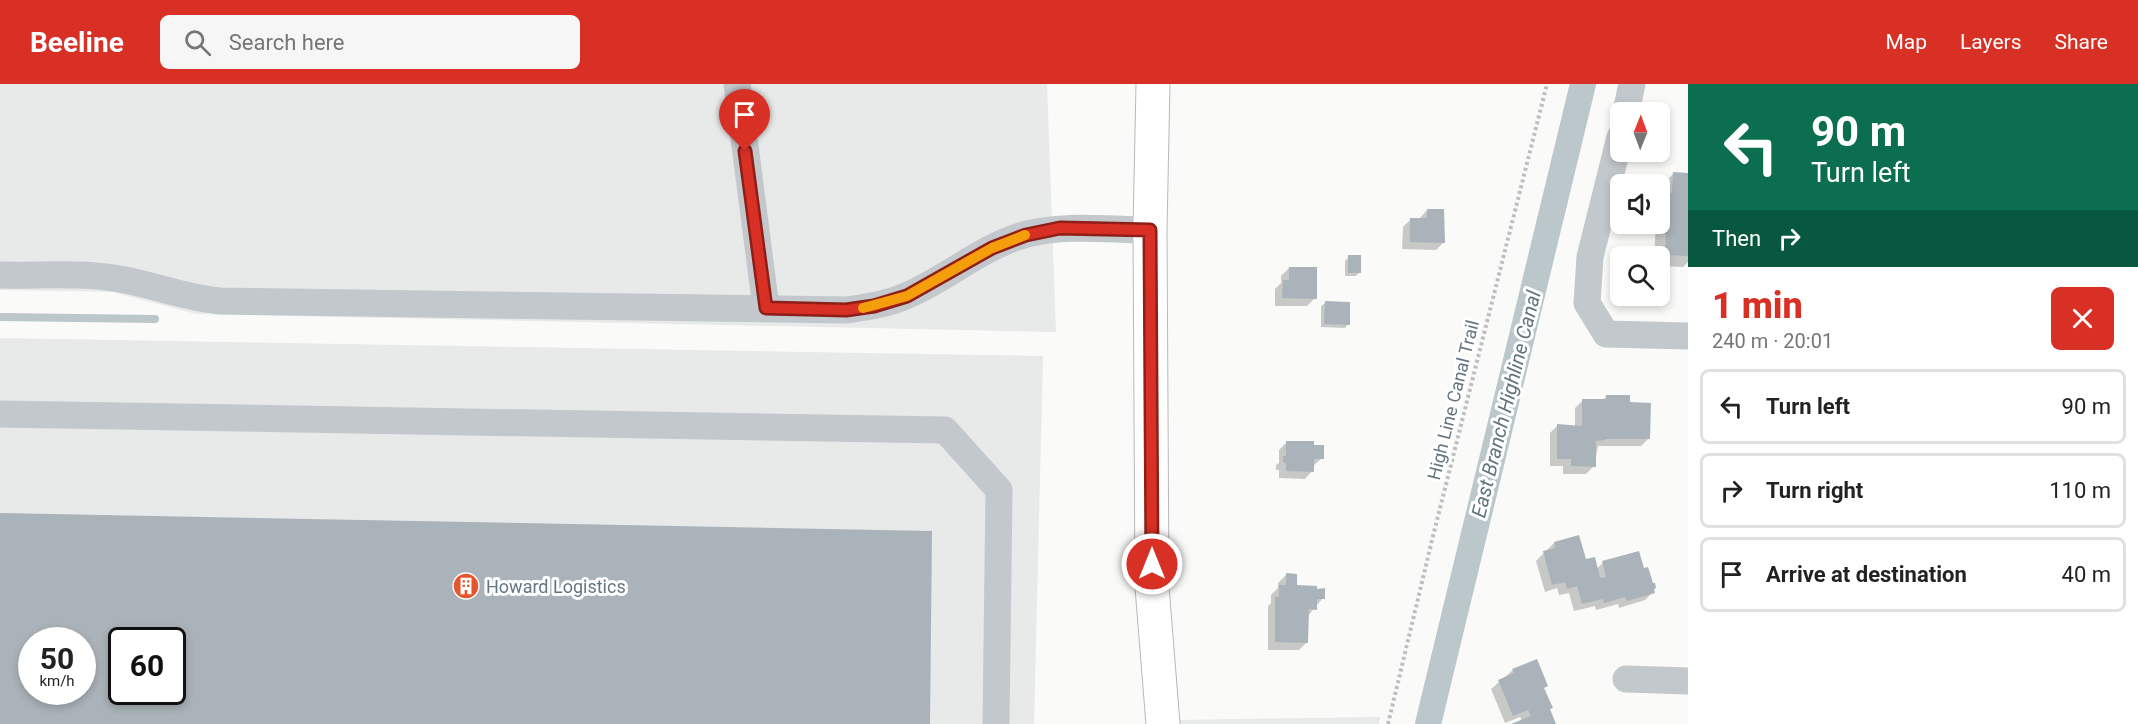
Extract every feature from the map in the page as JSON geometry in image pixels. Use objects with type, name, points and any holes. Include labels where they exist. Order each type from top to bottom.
[{"type":"main road","points":[[1153,84],[1150,230],[1152,587],[1163,724]]},
{"type":"main road","points":[[1142,724],[1152,587]]},
{"type":"street","points":[[737,84],[766,308]]},
{"type":"street","points":[[1628,102],[1632,84]]},
{"type":"street","points":[[1614,162],[1590,257],[1587,303],[1606,334],[1688,336]]},
{"type":"street","points":[[0,275],[118,278],[185,296],[220,301],[846,310],[874,306],[907,296],[992,248],[1026,235],[1060,228],[1150,230]]},
{"type":"street","points":[[0,414],[945,430],[999,490],[996,724]]},
{"type":"street","points":[[1626,679],[1688,681]]},
{"type":"path","name":"High Line Canal Trail","points":[[1388,724],[1547,84]]},
{"type":"shaded area","points":[[0,84],[1047,84],[1056,332],[196,314],[112,292],[0,290]]},
{"type":"shaded area","points":[[0,338],[1043,356],[1034,724],[0,724]]},
{"type":"shaded area","points":[[1380,717],[1379,724],[1176,724],[1176,720]]},
{"type":"building","points":[[1673,172],[1688,173],[1688,256],[1670,255],[1670,246],[1665,246],[1666,234],[1670,234],[1670,193],[1672,193]]},
{"type":"building","points":[[1427,209],[1444,209],[1445,243],[1410,242],[1410,218],[1427,218]]},
{"type":"building","points":[[1348,255],[1361,255],[1361,273],[1348,273]]},
{"type":"building","points":[[1289,267],[1317,267],[1317,299],[1282,298],[1283,280],[1289,280]]},
{"type":"building","points":[[1325,301],[1350,302],[1350,325],[1324,324]]},
{"type":"building","points":[[1606,395],[1630,395],[1630,402],[1651,403],[1650,439],[1596,441],[1596,467],[1571,466],[1571,459],[1557,459],[1557,424],[1582,426],[1582,399],[1606,399]]},
{"type":"building","points":[[1286,441],[1314,441],[1314,445],[1324,445],[1324,459],[1314,459],[1314,472],[1286,471],[1283,456],[1286,456]]},
{"type":"building","name":"Howard Logistics","points":[[0,513],[932,531],[930,724],[0,724]]},
{"type":"building","points":[[1579,535],[1586,559],[1595,557],[1600,578],[1606,577],[1602,561],[1639,551],[1644,568],[1648,567],[1653,583],[1655,583],[1655,593],[1627,601],[1625,597],[1604,603],[1603,599],[1582,604],[1577,586],[1567,589],[1565,582],[1552,585],[1543,551],[1555,548],[1554,542]]},
{"type":"building","points":[[1286,573],[1297,574],[1297,585],[1317,586],[1317,589],[1325,588],[1325,599],[1317,599],[1317,610],[1309,609],[1308,643],[1275,642],[1275,597],[1279,597],[1279,585],[1286,585]]},
{"type":"building","points":[[1537,659],[1548,686],[1544,688],[1553,708],[1550,709],[1556,724],[1511,724],[1531,716],[1528,710],[1513,716],[1498,680],[1514,673],[1512,669]]},
{"type":"waterway","name":"East Branch Highline Canal","points":[[1428,724],[1583,84]]},
{"type":"waterway","points":[[0,317],[155,319]]},
{"type":"slow traffic","points":[[863,308],[907,296],[992,248],[1025,235]]},
{"type":"place","name":"Howard Logistics","points":[[466,586]]},
{"type":"route","points":[[745,151],[766,308],[846,310],[874,306],[907,296],[992,248],[1026,235],[1060,228],[1150,230],[1152,564]]}]
